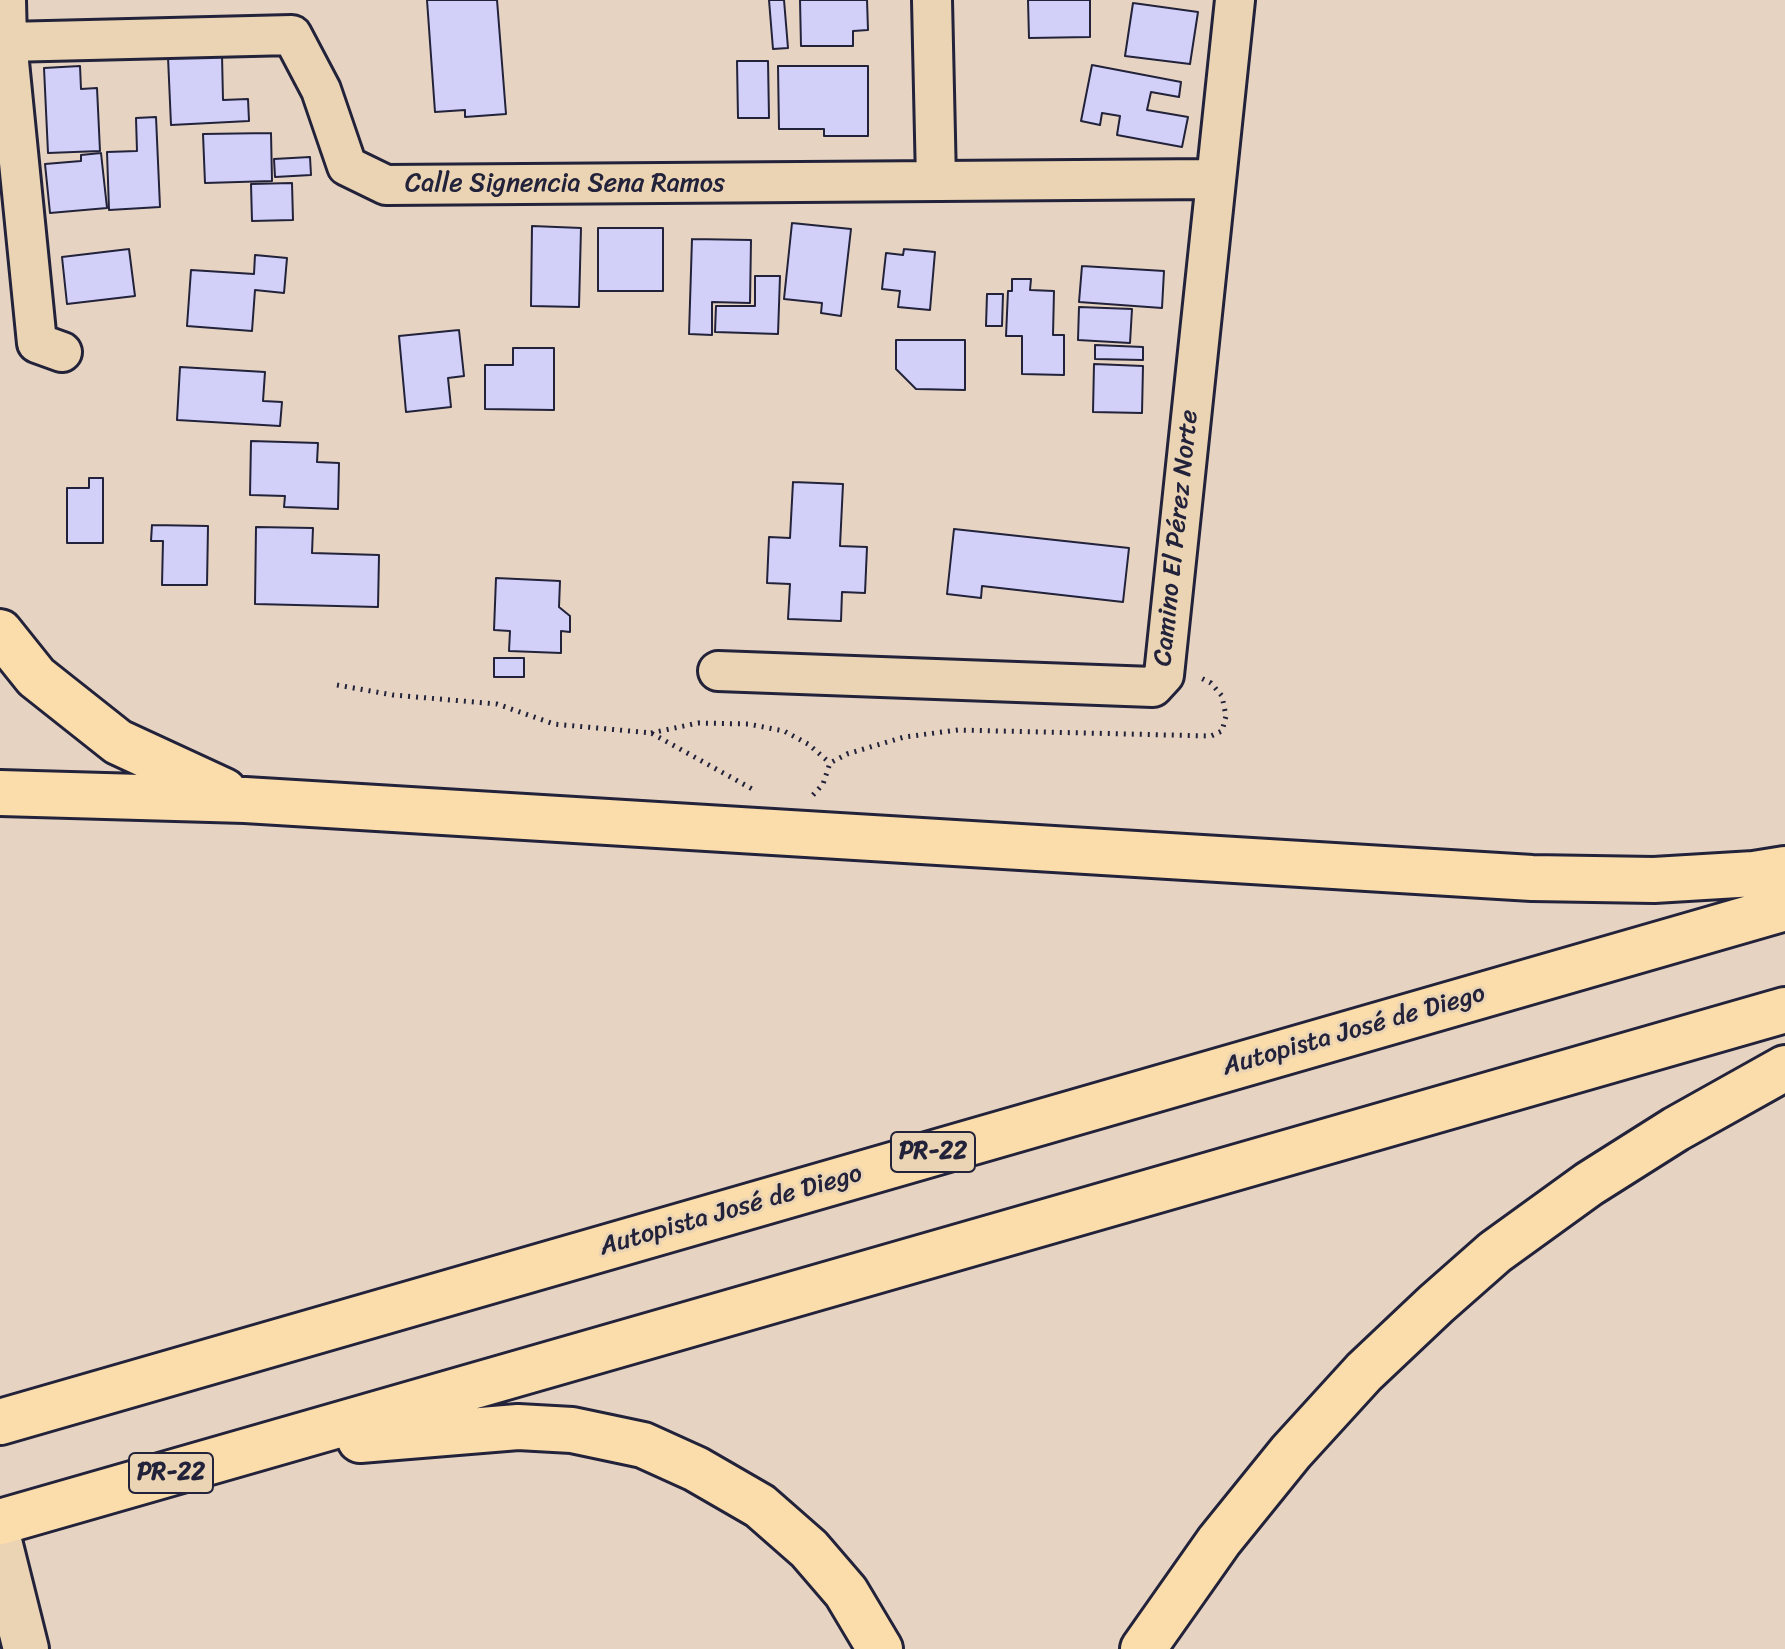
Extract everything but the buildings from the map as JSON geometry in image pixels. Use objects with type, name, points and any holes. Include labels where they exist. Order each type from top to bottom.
[{"type":"highway","points":[[0,632],[36,677],[118,742],[245,800]]},
{"type":"highway","points":[[0,793],[245,800],[1532,878],[1654,880],[1785,869]]},
{"type":"highway","name":"Autopista José de Diego","points":[[0,1422],[1785,908]]},
{"type":"highway","name":"PR-22","points":[[0,1522],[1785,1010]]},
{"type":"highway","points":[[1143,1649],[1219,1541],[1291,1452],[1364,1372],[1436,1304],[1495,1252],[1589,1184],[1676,1129],[1785,1068]]},
{"type":"highway","points":[[250,1451],[518,1427],[572,1430],[643,1445],[696,1469],[760,1506],[809,1549],[846,1592],[880,1649]]},
{"type":"main road","points":[[0,1545],[26,1649]]},
{"type":"street","points":[[6,0],[7,42],[37,343],[62,352]]},
{"type":"street","points":[[932,0],[936,181]]},
{"type":"street","name":"Camino El Pérez Norte","points":[[718,671],[1153,687],[1164,675],[1235,0]]},
{"type":"street","name":"Calle Signencia Sena Ramos","points":[[7,42],[292,35],[321,90],[347,166],[386,185],[1215,179]]},
{"type":"path","points":[[810,798],[823,784],[830,763],[847,754],[904,737],[958,730],[1211,736],[1222,731],[1226,716],[1222,696],[1211,683],[1166,660]]},
{"type":"path","points":[[337,685],[393,695],[497,704],[554,724],[651,733],[698,723],[748,724],[784,731],[808,744],[830,763]]},
{"type":"path","points":[[651,733],[764,796]]}]
